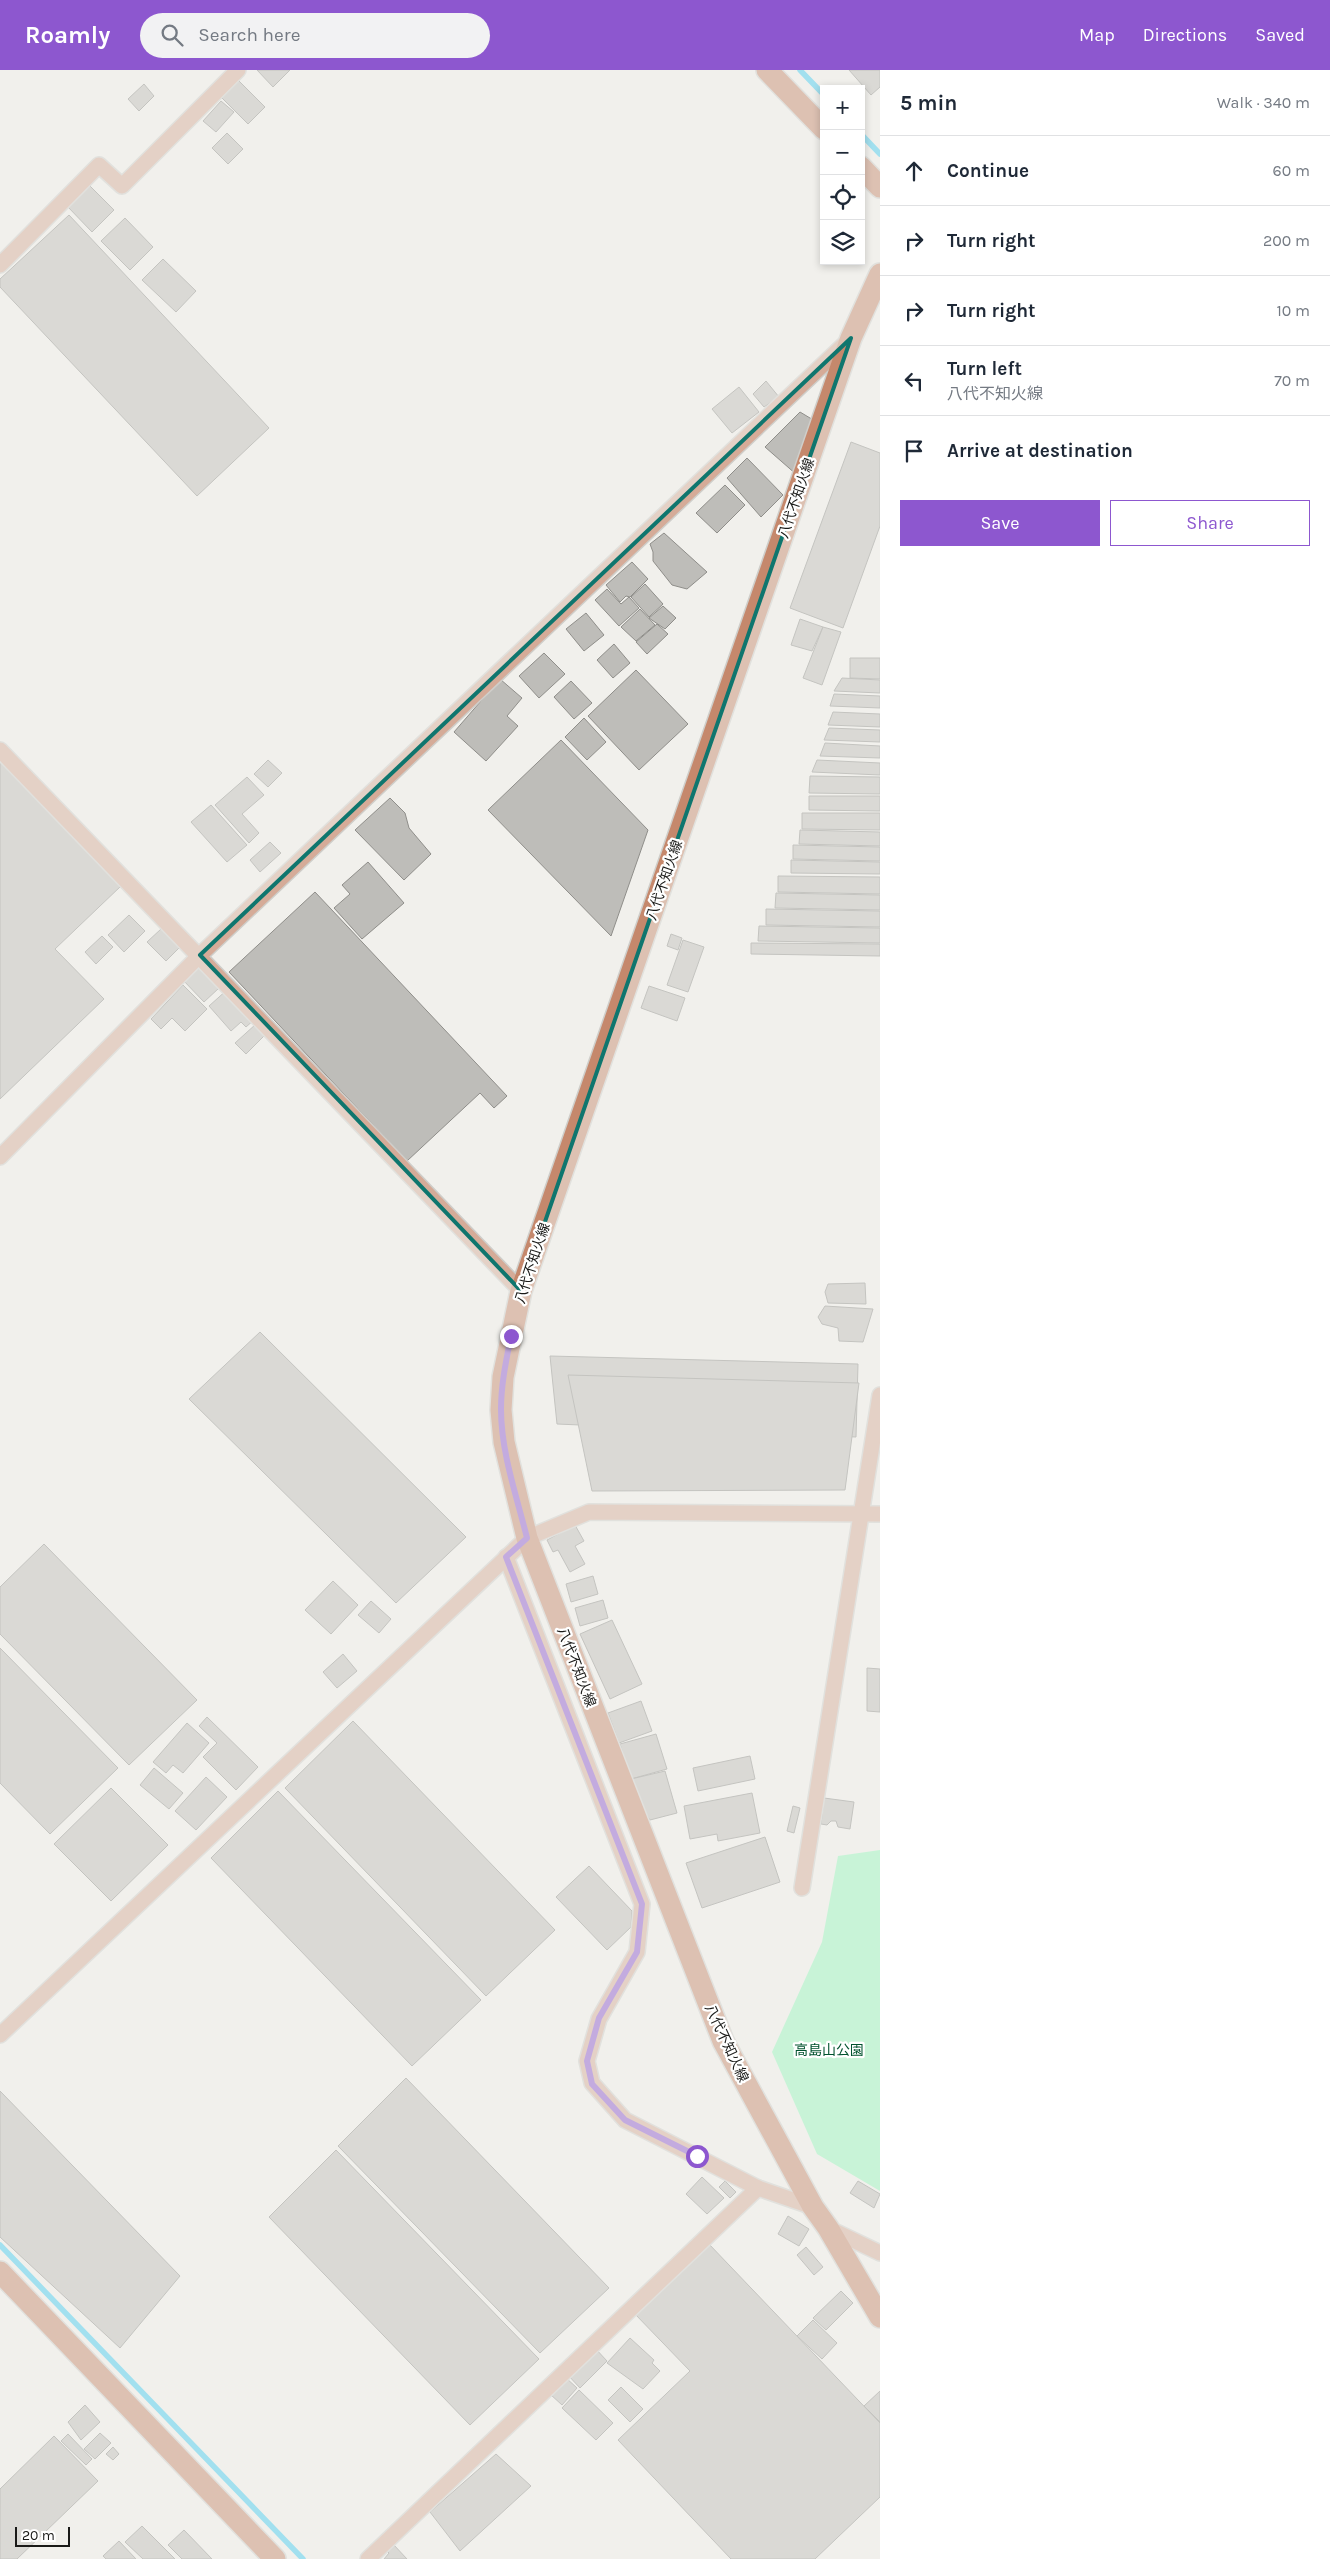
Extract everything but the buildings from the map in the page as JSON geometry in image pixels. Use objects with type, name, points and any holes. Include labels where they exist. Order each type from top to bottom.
[{"type":"main road","points":[[767,70],[820,125]]},
{"type":"main road","points":[[865,171],[880,187]]},
{"type":"main road","name":"八代不知火線","points":[[880,274],[852,338],[521,1291],[503,1377],[501,1410],[504,1442],[527,1538],[723,2041],[813,2206],[880,2317]]},
{"type":"main road","points":[[0,2272],[275,2559]]},
{"type":"street","points":[[0,265],[99,165],[122,186],[238,70]]},
{"type":"street","points":[[0,1157],[200,955],[852,338]]},
{"type":"street","points":[[0,750],[200,955],[521,1291]]},
{"type":"street","points":[[802,1888],[880,1395]]},
{"type":"street","points":[[0,2035],[527,1538],[588,1512],[880,1514]]},
{"type":"street","points":[[506,1557],[642,1904],[637,1952],[599,2018],[587,2061],[592,2084],[625,2120],[758,2188],[813,2206]]},
{"type":"street","points":[[368,2559],[758,2188]]},
{"type":"street","points":[[828,2228],[880,2252]]},
{"type":"highlighted area","points":[[851,338],[521,1291],[200,955]]},
{"type":"green space","name":"高島山公園","points":[[880,1850],[880,2191],[817,2154],[772,2052],[822,1942],[838,1856]]},
{"type":"waterway","points":[[800,70],[820,91]]},
{"type":"waterway","points":[[865,138],[880,154]]},
{"type":"waterway","points":[[0,2245],[303,2559]]},
{"type":"route","points":[[511,1336],[503,1377],[501,1410],[504,1442],[527,1538],[506,1557],[583,1758],[642,1904],[637,1952],[599,2018],[587,2061],[592,2084],[625,2120],[697,2156]]}]
